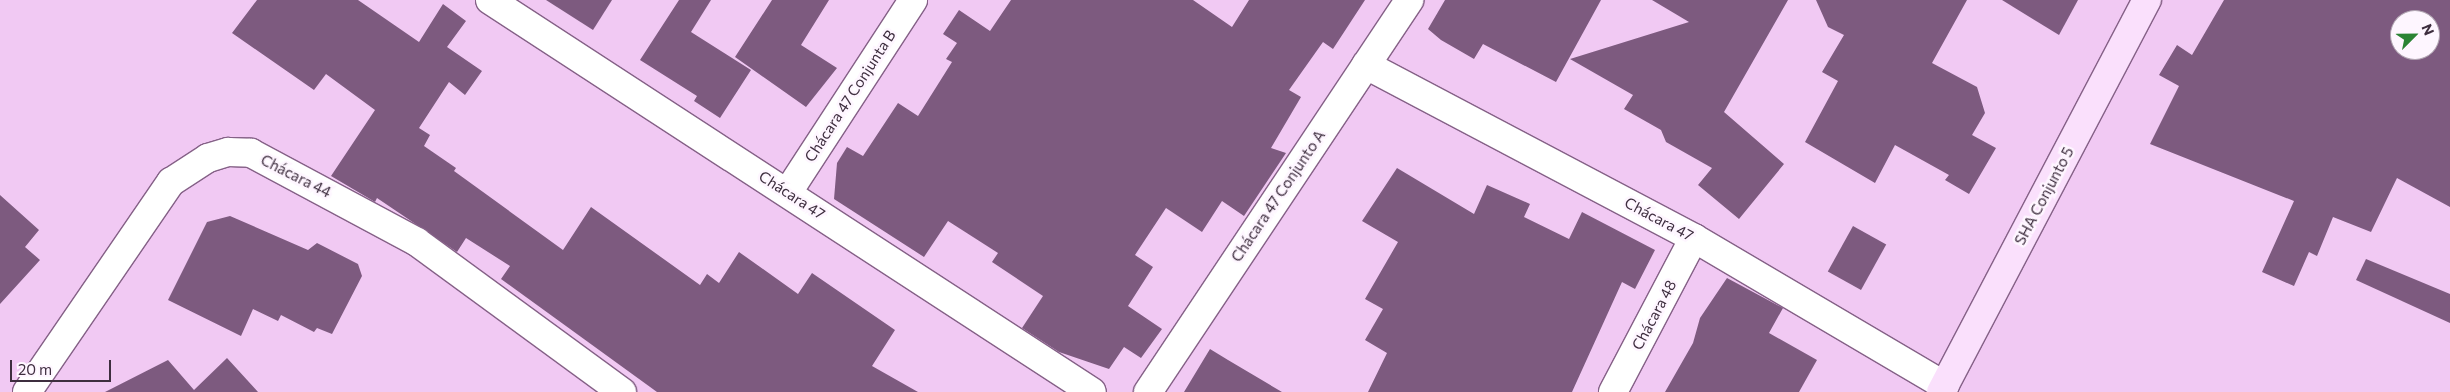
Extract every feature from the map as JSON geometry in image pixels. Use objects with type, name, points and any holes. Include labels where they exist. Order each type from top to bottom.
[{"type":"street","name":"Chácara 47","points":[[490,0],[788,192],[1092,392]]},
{"type":"street","name":"Chácara 47 Conjunta B","points":[[788,192],[913,0]]},
{"type":"street","name":"Chácara 47 Conjunto A","points":[[1148,392],[1408,0]]},
{"type":"street","name":"SHA Conjunto 5","points":[[1943,389],[2147,0]]},
{"type":"street","name":"Chácara 47","points":[[1366,65],[1694,238],[1943,389]]},
{"type":"street","name":"Chácara 44","points":[[27,392],[171,182],[208,158],[228,152],[251,153],[417,242],[622,392]]},
{"type":"street","name":"Chácara 48","points":[[1613,392],[1694,238]]},
{"type":"building","points":[[257,0],[358,0],[419,42],[443,4],[466,21],[447,47],[482,71],[465,95],[449,82],[419,128],[430,135],[424,146],[456,168],[454,171],[563,250],[591,207],[700,285],[707,274],[719,283],[739,252],[798,294],[812,273],[895,330],[872,366],[918,392],[657,392],[501,279],[510,266],[466,238],[457,252],[377,198],[375,202],[331,176],[375,110],[326,74],[314,90],[232,33]]},
{"type":"building","points":[[546,0],[612,0],[593,30]]},
{"type":"building","points":[[679,0],[711,0],[691,32],[751,70],[720,118],[694,101],[697,96],[640,60]]},
{"type":"building","points":[[772,0],[829,0],[801,45],[837,68],[806,107],[735,57]]},
{"type":"building","points":[[1011,0],[1193,0],[1232,27],[1249,0],[1365,0],[1333,49],[1323,42],[1289,90],[1301,97],[1271,148],[1286,153],[1244,216],[1222,201],[1202,232],[1166,208],[1135,255],[1153,267],[1128,306],[1162,329],[1141,358],[1124,347],[1109,369],[1059,352],[1022,328],[1043,296],[992,262],[998,253],[948,221],[924,257],[834,199],[837,163],[847,147],[863,156],[898,103],[918,116],[952,62],[946,59],[957,43],[943,34],[959,10],[990,31]]},
{"type":"building","points":[[1445,0],[1601,0],[1556,82],[1483,44],[1474,59],[1441,40],[1428,29]]},
{"type":"building","points":[[1652,0],[1788,0],[1724,112],[1784,164],[1739,219],[1698,185],[1712,168],[1666,142],[1661,130],[1624,109],[1633,95],[1570,59],[1689,22]]},
{"type":"building","points":[[1816,0],[1967,0],[1932,63],[1977,87],[1985,113],[1972,135],[1996,148],[1969,194],[1945,180],[1949,175],[1895,145],[1875,183],[1805,142],[1838,81],[1822,72],[1844,35],[1828,27]]},
{"type":"building","points":[[2002,0],[2078,0],[2059,35]]},
{"type":"building","points":[[2224,0],[2450,0],[2450,207],[2397,178],[2371,232],[2333,217],[2317,256],[2309,252],[2294,286],[2262,272],[2294,201],[2150,144],[2179,86],[2159,75],[2177,45],[2192,55]]},
{"type":"building","points":[[1397,168],[1474,214],[1487,185],[1530,204],[1524,217],[1569,239],[1582,212],[1655,250],[1635,289],[1622,282],[1572,392],[1368,392],[1387,353],[1365,340],[1383,309],[1365,299],[1398,242],[1362,221]]},
{"type":"building","points":[[0,195],[39,230],[25,247],[40,260],[0,304]]},
{"type":"building","points":[[230,216],[308,250],[317,243],[358,264],[362,276],[332,334],[317,328],[314,332],[281,315],[278,321],[253,309],[241,336],[168,300],[207,222]]},
{"type":"building","points":[[1853,226],[1886,244],[1861,290],[1828,271]]},
{"type":"building","points":[[2366,259],[2450,294],[2450,323],[2356,280]]},
{"type":"building","points":[[1727,278],[1783,308],[1769,333],[1817,360],[1799,392],[1665,392],[1693,343],[1700,318]]},
{"type":"building","points":[[1210,349],[1228,360],[1282,392],[1184,392]]},
{"type":"building","points":[[227,358],[258,392],[105,392],[168,360],[194,390]]}]
